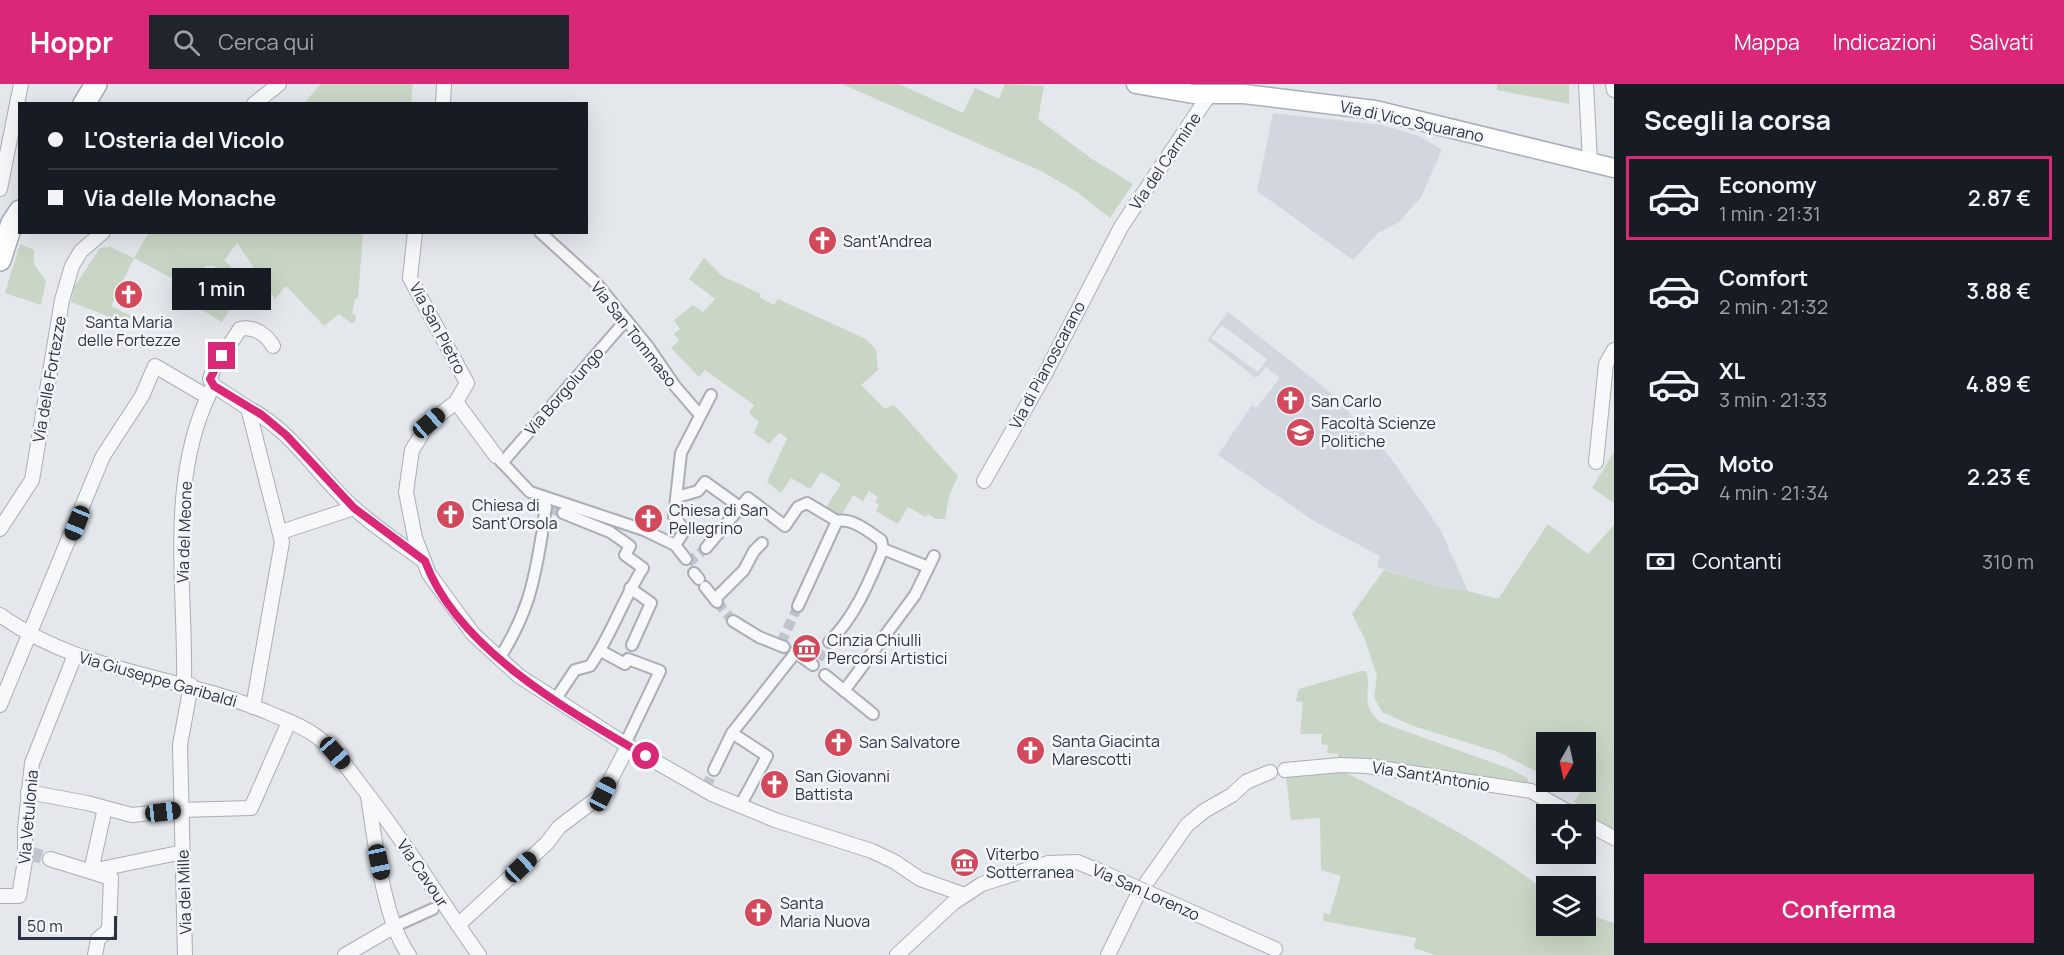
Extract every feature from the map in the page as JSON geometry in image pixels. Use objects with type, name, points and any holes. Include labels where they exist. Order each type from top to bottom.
[{"type":"main road","points":[[85,102],[96,84]]},
{"type":"main road","name":"Via di Vico Squarano","points":[[1136,84],[1275,96],[1375,110],[1614,168]]},
{"type":"main road","points":[[1176,84],[1215,92]]},
{"type":"main road","points":[[0,260],[12,223],[18,213]]},
{"type":"street","points":[[0,189],[21,84]]},
{"type":"street","points":[[256,102],[279,84]]},
{"type":"street","points":[[443,102],[444,84]]},
{"type":"street","points":[[1586,84],[1590,161]]},
{"type":"street","points":[[1613,84],[1614,90]]},
{"type":"street","name":"Via del Carmine","points":[[1109,248],[1124,222],[1215,92]]},
{"type":"street","name":"Via delle Fortezze","points":[[0,529],[32,480],[62,300],[72,266],[81,251],[101,234]]},
{"type":"street","name":"Via San Pietro","points":[[415,234],[410,278],[468,383],[456,402]]},
{"type":"street","name":"Via San Tommaso","points":[[542,234],[597,284],[700,415]]},
{"type":"street","name":"Via di Pianoscarano","points":[[984,481],[1045,374],[1109,248]]},
{"type":"street","name":"Via Borgolungo","points":[[499,460],[626,320]]},
{"type":"street","name":"Via del Meone","points":[[187,685],[181,549],[183,493],[189,452],[211,391],[210,379],[213,370],[240,329],[249,327],[267,336],[273,346]]},
{"type":"street","points":[[1596,462],[1606,364],[1614,350]]},
{"type":"street","points":[[0,705],[69,543],[103,456],[142,396],[155,366],[262,415],[286,435],[354,508],[425,561]]},
{"type":"street","points":[[675,545],[685,530],[674,517],[681,453],[711,395]]},
{"type":"street","points":[[686,559],[675,545],[531,492],[499,460],[456,402],[429,423],[412,450],[406,492],[418,544],[429,574],[448,603],[473,634],[500,659],[555,700],[626,745],[740,806],[872,851],[895,862],[920,879],[965,895]]},
{"type":"street","points":[[248,408],[282,542],[253,706]]},
{"type":"street","points":[[677,497],[698,491],[705,482],[740,507]]},
{"type":"street","points":[[706,548],[748,498],[785,526],[798,507],[807,503],[837,521],[845,519],[864,528],[881,540],[883,549],[861,596],[841,630],[829,642]]},
{"type":"street","points":[[500,659],[523,618],[534,583],[546,507]]},
{"type":"street","points":[[281,532],[354,508]]},
{"type":"street","points":[[555,700],[575,670],[590,666],[601,651],[630,588],[643,568],[625,555],[630,546],[610,532],[563,513]]},
{"type":"street","points":[[798,606],[837,521]]},
{"type":"street","points":[[699,580],[716,600],[732,585],[762,543]]},
{"type":"street","points":[[883,549],[928,567]]},
{"type":"street","points":[[844,691],[915,595],[934,556]]},
{"type":"street","points":[[630,588],[651,603],[632,645]]},
{"type":"street","name":"Via Giuseppe Garibaldi","points":[[0,615],[28,635],[75,655],[125,672],[187,685],[253,706],[320,738],[344,764]]},
{"type":"street","points":[[733,621],[759,637],[787,648],[815,663]]},
{"type":"street","points":[[714,770],[732,733],[787,648]]},
{"type":"street","points":[[458,925],[547,843],[559,827],[603,794],[660,671],[628,658],[625,664],[601,651]]},
{"type":"street","name":"Via Vetulonia","points":[[0,896],[19,896],[27,853],[28,792],[32,763],[75,655]]},
{"type":"street","points":[[825,675],[873,714]]},
{"type":"street","name":"Via dei Mille","points":[[185,955],[180,745],[187,685]]},
{"type":"street","points":[[28,792],[132,815],[180,810],[251,808],[289,722]]},
{"type":"street","points":[[732,733],[767,756],[740,806]]},
{"type":"street","name":"Via Cavour","points":[[344,764],[422,868],[479,955]]},
{"type":"street","name":"Via Sant'Antonio","points":[[1285,770],[1340,765],[1366,766],[1531,791],[1554,804]]},
{"type":"street","points":[[1108,955],[1137,896],[1187,825],[1204,811],[1232,795],[1246,782],[1270,772]]},
{"type":"street","points":[[368,794],[378,858],[395,926],[410,955]]},
{"type":"street","points":[[91,871],[105,808]]},
{"type":"street","points":[[1596,828],[1614,838]]},
{"type":"street","points":[[91,871],[183,852]]},
{"type":"street","points":[[50,859],[111,878],[109,930],[98,939],[94,955]]},
{"type":"street","name":"Via San Lorenzo","points":[[897,955],[965,895],[982,884],[1048,863],[1077,862],[1275,949]]},
{"type":"street","points":[[345,955],[395,926],[434,909]]},
{"type":"shaded area","points":[[1273,113],[1382,125],[1419,136],[1442,150],[1421,197],[1399,222],[1378,233],[1353,260],[1257,191]]},
{"type":"shaded area","name":"Facoltà Scienze Politiche","points":[[1228,312],[1331,393],[1390,457],[1440,529],[1468,591],[1441,587],[1377,567],[1380,556],[1314,521],[1218,455],[1252,405],[1256,408],[1280,378],[1266,367],[1256,378],[1207,340]],"holes":[[[1222,325],[1267,359],[1258,372],[1211,338]]]},
{"type":"green space","points":[[321,84],[413,84],[411,102],[305,102]]},
{"type":"green space","points":[[842,84],[899,84],[963,113],[975,88],[999,99],[1005,84],[1044,86],[1038,119],[1092,159],[1133,184],[1110,218],[1077,192],[1041,171]]},
{"type":"green space","points":[[1497,84],[1569,84],[1569,104],[1497,90]]},
{"type":"green space","points":[[148,234],[363,234],[358,298],[355,299],[352,314],[356,315],[355,322],[351,323],[339,314],[324,326],[286,286],[275,299],[237,243],[224,261],[231,266],[230,269],[250,277],[222,322],[192,304],[202,298],[201,294],[215,292],[215,266],[205,266],[205,275],[194,275],[175,280],[134,258]]},
{"type":"green space","points":[[20,244],[34,250],[34,264],[46,281],[41,305],[5,293]]},
{"type":"green space","points":[[110,247],[134,258],[111,306],[131,316],[128,324],[71,302],[74,287],[100,248]]},
{"type":"green space","points":[[704,258],[722,276],[761,294],[759,297],[774,305],[778,299],[866,339],[876,350],[878,370],[861,385],[885,409],[893,405],[897,408],[958,476],[949,496],[945,519],[936,519],[928,514],[926,517],[908,507],[898,524],[876,511],[879,505],[875,502],[878,497],[869,491],[863,501],[853,495],[840,518],[825,509],[841,484],[821,472],[810,489],[791,478],[781,493],[767,482],[787,438],[779,433],[769,444],[754,433],[759,422],[749,413],[754,405],[705,370],[699,377],[671,348],[679,341],[674,334],[680,329],[674,320],[693,305],[703,312],[715,299],[689,279]]},
{"type":"green space","points":[[1614,452],[1614,503],[1592,488]]},
{"type":"green space","points":[[1548,524],[1588,554],[1614,525],[1614,832],[1596,820],[1596,804],[1578,804],[1574,801],[1580,792],[1596,792],[1596,732],[1536,732],[1536,771],[1498,752],[1413,726],[1382,712],[1374,697],[1377,676],[1364,637],[1352,614],[1384,570],[1441,587],[1498,599]]},
{"type":"green space","points":[[1366,671],[1368,678],[1367,697],[1370,709],[1380,722],[1513,770],[1527,778],[1529,783],[1527,785],[1338,759],[1338,754],[1327,753],[1328,745],[1321,744],[1322,734],[1300,734],[1303,702],[1296,701],[1299,689]]},
{"type":"green space","points":[[1339,769],[1446,825],[1497,856],[1536,884],[1536,936],[1596,936],[1596,917],[1614,923],[1614,955],[1435,955],[1414,948],[1416,938],[1323,921],[1324,913],[1330,914],[1341,876],[1321,870],[1320,818],[1291,820],[1286,775]]},
{"type":"tunnel","points":[[550,508],[563,513]]},
{"type":"tunnel","points":[[688,563],[706,548]]},
{"type":"tunnel","points":[[717,602],[733,621]]},
{"type":"tunnel","points":[[781,643],[798,606]]},
{"type":"tunnel","points":[[818,659],[829,642]]},
{"type":"tunnel","points":[[706,787],[714,770]]},
{"type":"tunnel","points":[[28,853],[50,859]]},
{"type":"place","name":"Sant'Andrea","points":[[822,241]]},
{"type":"place","name":"Santa Maria delle Fortezze","points":[[129,294]]},
{"type":"place","name":"San Carlo","points":[[1290,401]]},
{"type":"place","name":"Facoltà Scienze Politiche","points":[[1300,432]]},
{"type":"place","name":"Chiesa di Sant'Orsola","points":[[451,514]]},
{"type":"place","name":"Chiesa di San Pellegrino","points":[[648,519]]},
{"type":"place","name":"Cinzia Chiulli Percorsi Artistici","points":[[806,649]]},
{"type":"place","name":"San Salvatore","points":[[838,742]]},
{"type":"place","name":"Santa Giacinta Marescotti","points":[[1031,750]]},
{"type":"place","name":"San Giovanni Battista","points":[[774,785]]},
{"type":"place","name":"Viterbo Sotterranea","points":[[965,863]]},
{"type":"place","name":"Santa Maria Nuova","points":[[759,912]]},
{"type":"route","points":[[222,356],[210,379],[214,386],[262,415],[286,435],[354,508],[425,561],[429,574],[448,603],[473,634],[519,676],[646,756]]}]
